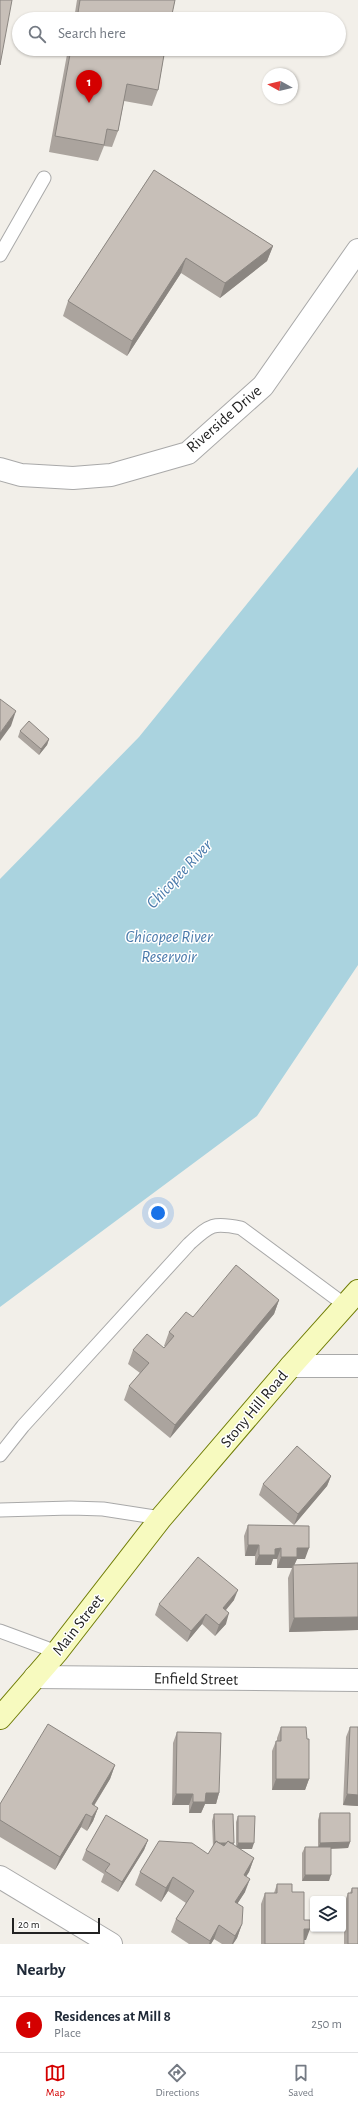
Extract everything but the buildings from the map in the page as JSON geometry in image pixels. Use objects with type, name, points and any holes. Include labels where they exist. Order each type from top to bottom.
[{"type":"main road","name":"Stony Hill Road","points":[[157,1524],[291,1366],[352,1298]]},
{"type":"main road","name":"Main Street","points":[[0,1718],[57,1652],[157,1524]]},
{"type":"street","name":"Riverside Drive","points":[[0,469],[21,475],[73,478],[88,477],[111,475],[188,453],[263,386],[358,250]]},
{"type":"street","points":[[291,1366],[358,1366]]},
{"type":"street","name":"Enfield Street","points":[[35,1677],[358,1680]]},
{"type":"street","points":[[0,1877],[111,1944]]},
{"type":"lane","points":[[0,255],[44,178]]},
{"type":"lane","points":[[0,1455],[23,1426],[188,1244],[208,1227],[223,1224],[241,1228],[352,1298]]},
{"type":"lane","points":[[0,1510],[71,1508],[103,1509],[157,1524]]},
{"type":"lane","points":[[0,1631],[57,1652]]},
{"type":"water","name":"Chicopee River Reservoir","points":[[358,467],[358,965],[257,1116],[0,1307],[0,879],[139,737]]},
{"type":"place","name":"Residences at Mill 8","points":[[89,103]]},
{"type":"water label","name":"Chicopee River","points":[[179,874]]}]
